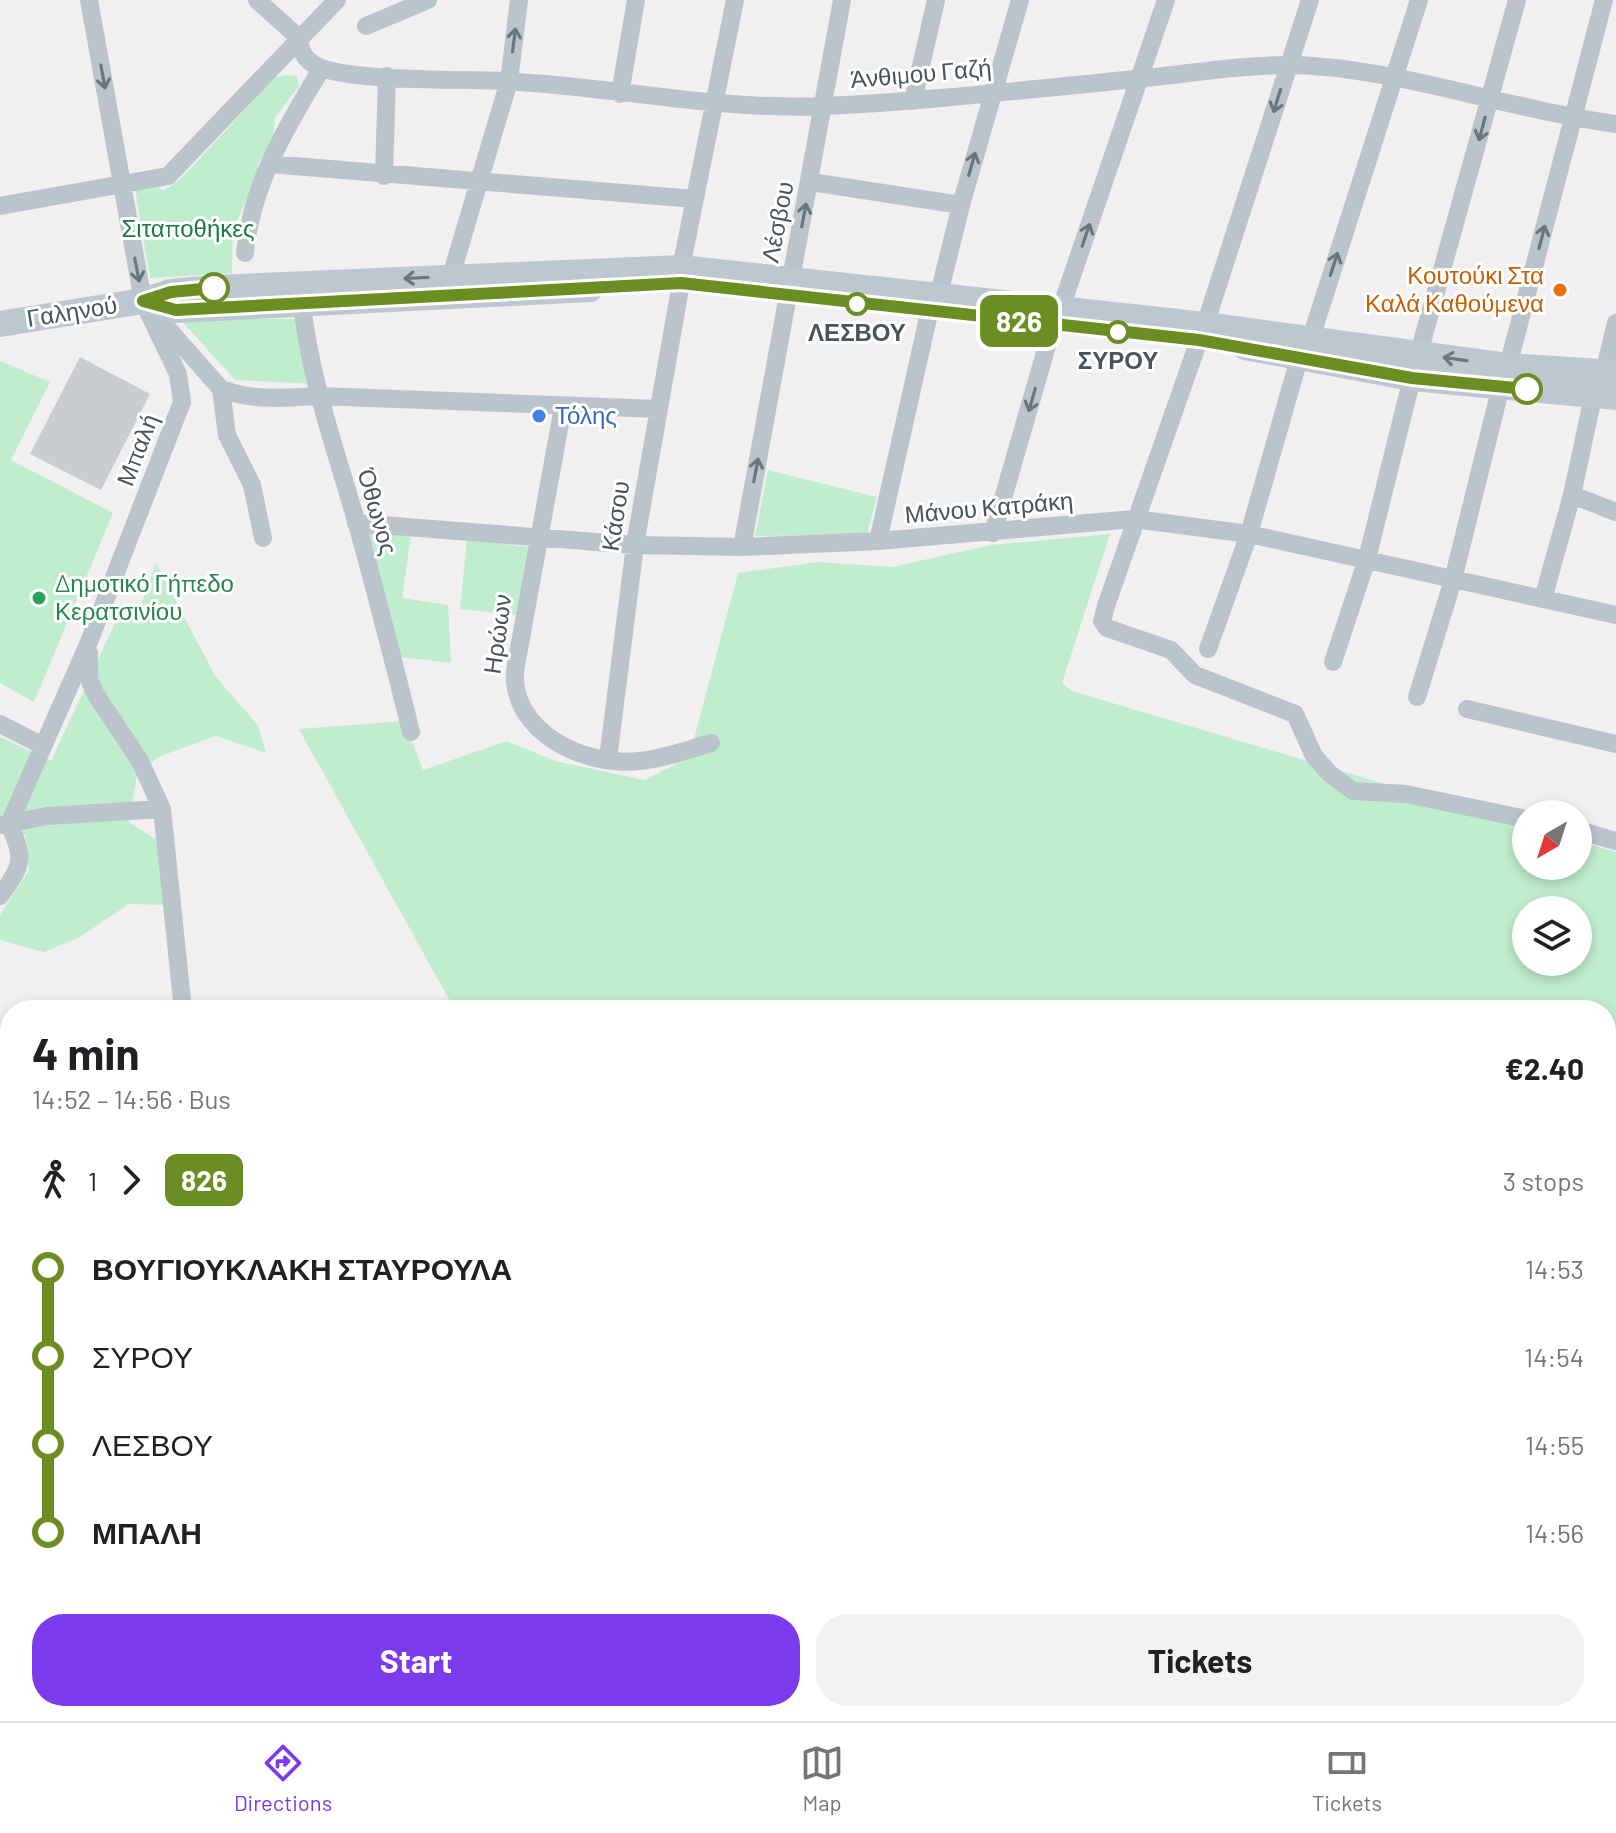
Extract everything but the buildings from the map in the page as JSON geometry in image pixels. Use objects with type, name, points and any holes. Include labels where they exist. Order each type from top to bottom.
[{"type":"street","name":"Μπαλή","points":[[4,824],[89,642],[182,402],[178,374],[143,301],[89,0]]},
{"type":"street","points":[[245,253],[247,231],[278,143],[322,68],[301,52],[299,38],[257,0]]},
{"type":"street","points":[[0,206],[168,176],[337,0]]},
{"type":"street","points":[[451,276],[480,183],[502,95],[509,81],[519,0]]},
{"type":"street","points":[[620,94],[636,0]]},
{"type":"street","name":"Κάσου","points":[[608,759],[635,545],[681,275],[735,0]]},
{"type":"street","name":"Λέσβου","points":[[742,547],[842,0]]},
{"type":"street","points":[[913,101],[936,0]]},
{"type":"street","points":[[878,541],[934,302],[1020,0]]},
{"type":"street","points":[[993,533],[1057,317],[1166,0]]},
{"type":"street","points":[[1310,0],[1202,332],[1134,519],[1102,621],[1107,628],[1171,650],[1195,675],[1295,714],[1323,767],[1353,791],[1406,794],[1512,816]]},
{"type":"street","points":[[1208,649],[1249,534],[1305,347],[1419,0]]},
{"type":"street","points":[[1333,662],[1367,559],[1416,366],[1517,0]]},
{"type":"street","points":[[1417,697],[1453,580],[1604,0]]},
{"type":"street","points":[[366,26],[420,2]]},
{"type":"street","name":"Άνθιμου Γαζή","points":[[322,68],[387,76],[509,81],[715,103],[821,106],[913,101],[1287,65],[1394,79],[1573,118],[1616,124]]},
{"type":"street","points":[[384,176],[387,76]]},
{"type":"street","points":[[270,164],[384,176],[695,199]]},
{"type":"street","points":[[811,182],[961,205]]},
{"type":"street","name":"Γαληνού","points":[[0,324],[143,301],[171,292],[215,288],[451,276],[681,275],[1202,332],[1416,366],[1504,376],[1604,397]]},
{"type":"street","name":"Γαληνού","points":[[143,301],[176,310],[302,304],[681,275]]},
{"type":"street","points":[[143,301],[221,389],[243,397],[318,396],[658,409]]},
{"type":"street","name":"Όθωνος","points":[[302,304],[307,350],[318,396],[356,523],[411,732]]},
{"type":"street","points":[[1610,373],[1616,323]]},
{"type":"street","name":"Γαληνού","points":[[1504,376],[1610,373]]},
{"type":"street","points":[[221,389],[227,435],[252,485],[263,538]]},
{"type":"street","points":[[1543,599],[1604,397]]},
{"type":"street","name":"Ηρώων","points":[[563,407],[537,536],[515,671],[517,702],[544,734],[555,742],[608,759],[639,761],[711,743]]},
{"type":"street","points":[[1572,495],[1616,512]]},
{"type":"street","name":"Μάνου Κατράκη","points":[[356,523],[635,545],[742,547],[993,533],[1134,519],[1249,534],[1616,615]]},
{"type":"street","points":[[89,642],[89,679],[96,695],[140,761],[162,809],[182,1000]]},
{"type":"street","points":[[1467,709],[1616,744]]},
{"type":"street","points":[[0,724],[43,746]]},
{"type":"street","points":[[0,896],[21,863],[22,852],[4,824],[47,816],[162,809]]},
{"type":"street","points":[[1592,834],[1616,841]]},
{"type":"green space","name":"Σιταποθήκες","points":[[297,76],[299,86],[275,118],[272,146],[258,163],[260,174],[233,228],[232,273],[150,278],[135,188],[157,185],[163,191],[182,178],[274,78]]},
{"type":"green space","points":[[179,318],[304,319],[321,384],[235,380]]},
{"type":"green space","name":"Δημοτικό Γήπεδο Κερατσινίου","points":[[0,361],[50,382],[11,460],[113,513],[34,702],[0,683]]},
{"type":"green space","points":[[768,470],[877,497],[867,534],[755,536]]},
{"type":"green space","points":[[368,533],[411,536],[402,598],[448,605],[451,663],[400,657]]},
{"type":"green space","points":[[1110,534],[1062,683],[1072,691],[1512,822],[1512,880],[1592,880],[1592,845],[1616,852],[1616,1000],[449,1000],[299,729],[404,721],[423,770],[507,741],[555,761],[644,780],[689,758],[738,573],[818,562],[892,567],[991,545]]},
{"type":"green space","points":[[467,540],[530,547],[517,615],[460,609]]},
{"type":"green space","points":[[156,563],[215,676],[258,725],[266,753],[216,736],[158,757],[137,775],[129,822],[158,841],[165,905],[129,904],[78,938],[44,952],[0,940],[0,915],[29,870],[26,836],[0,825],[0,737],[51,761],[117,619],[139,611]]},
{"type":"bus line","name":"826","points":[[214,288],[171,292],[143,301],[176,310],[681,283],[1199,340],[1300,355],[1412,378],[1527,389]]},
{"type":"place","name":"Κουτούκι Στα Καλά Καθούμενα","points":[[1560,290]]},
{"type":"place","name":"ΛΕΣΒΟΥ","points":[[857,304]]},
{"type":"place","name":"ΣΥΡΟΥ","points":[[1118,332]]},
{"type":"place","name":"Τόλης","points":[[539,416]]},
{"type":"place","name":"Δημοτικό Γήπεδο Κερατσινίου","points":[[39,598]]}]
